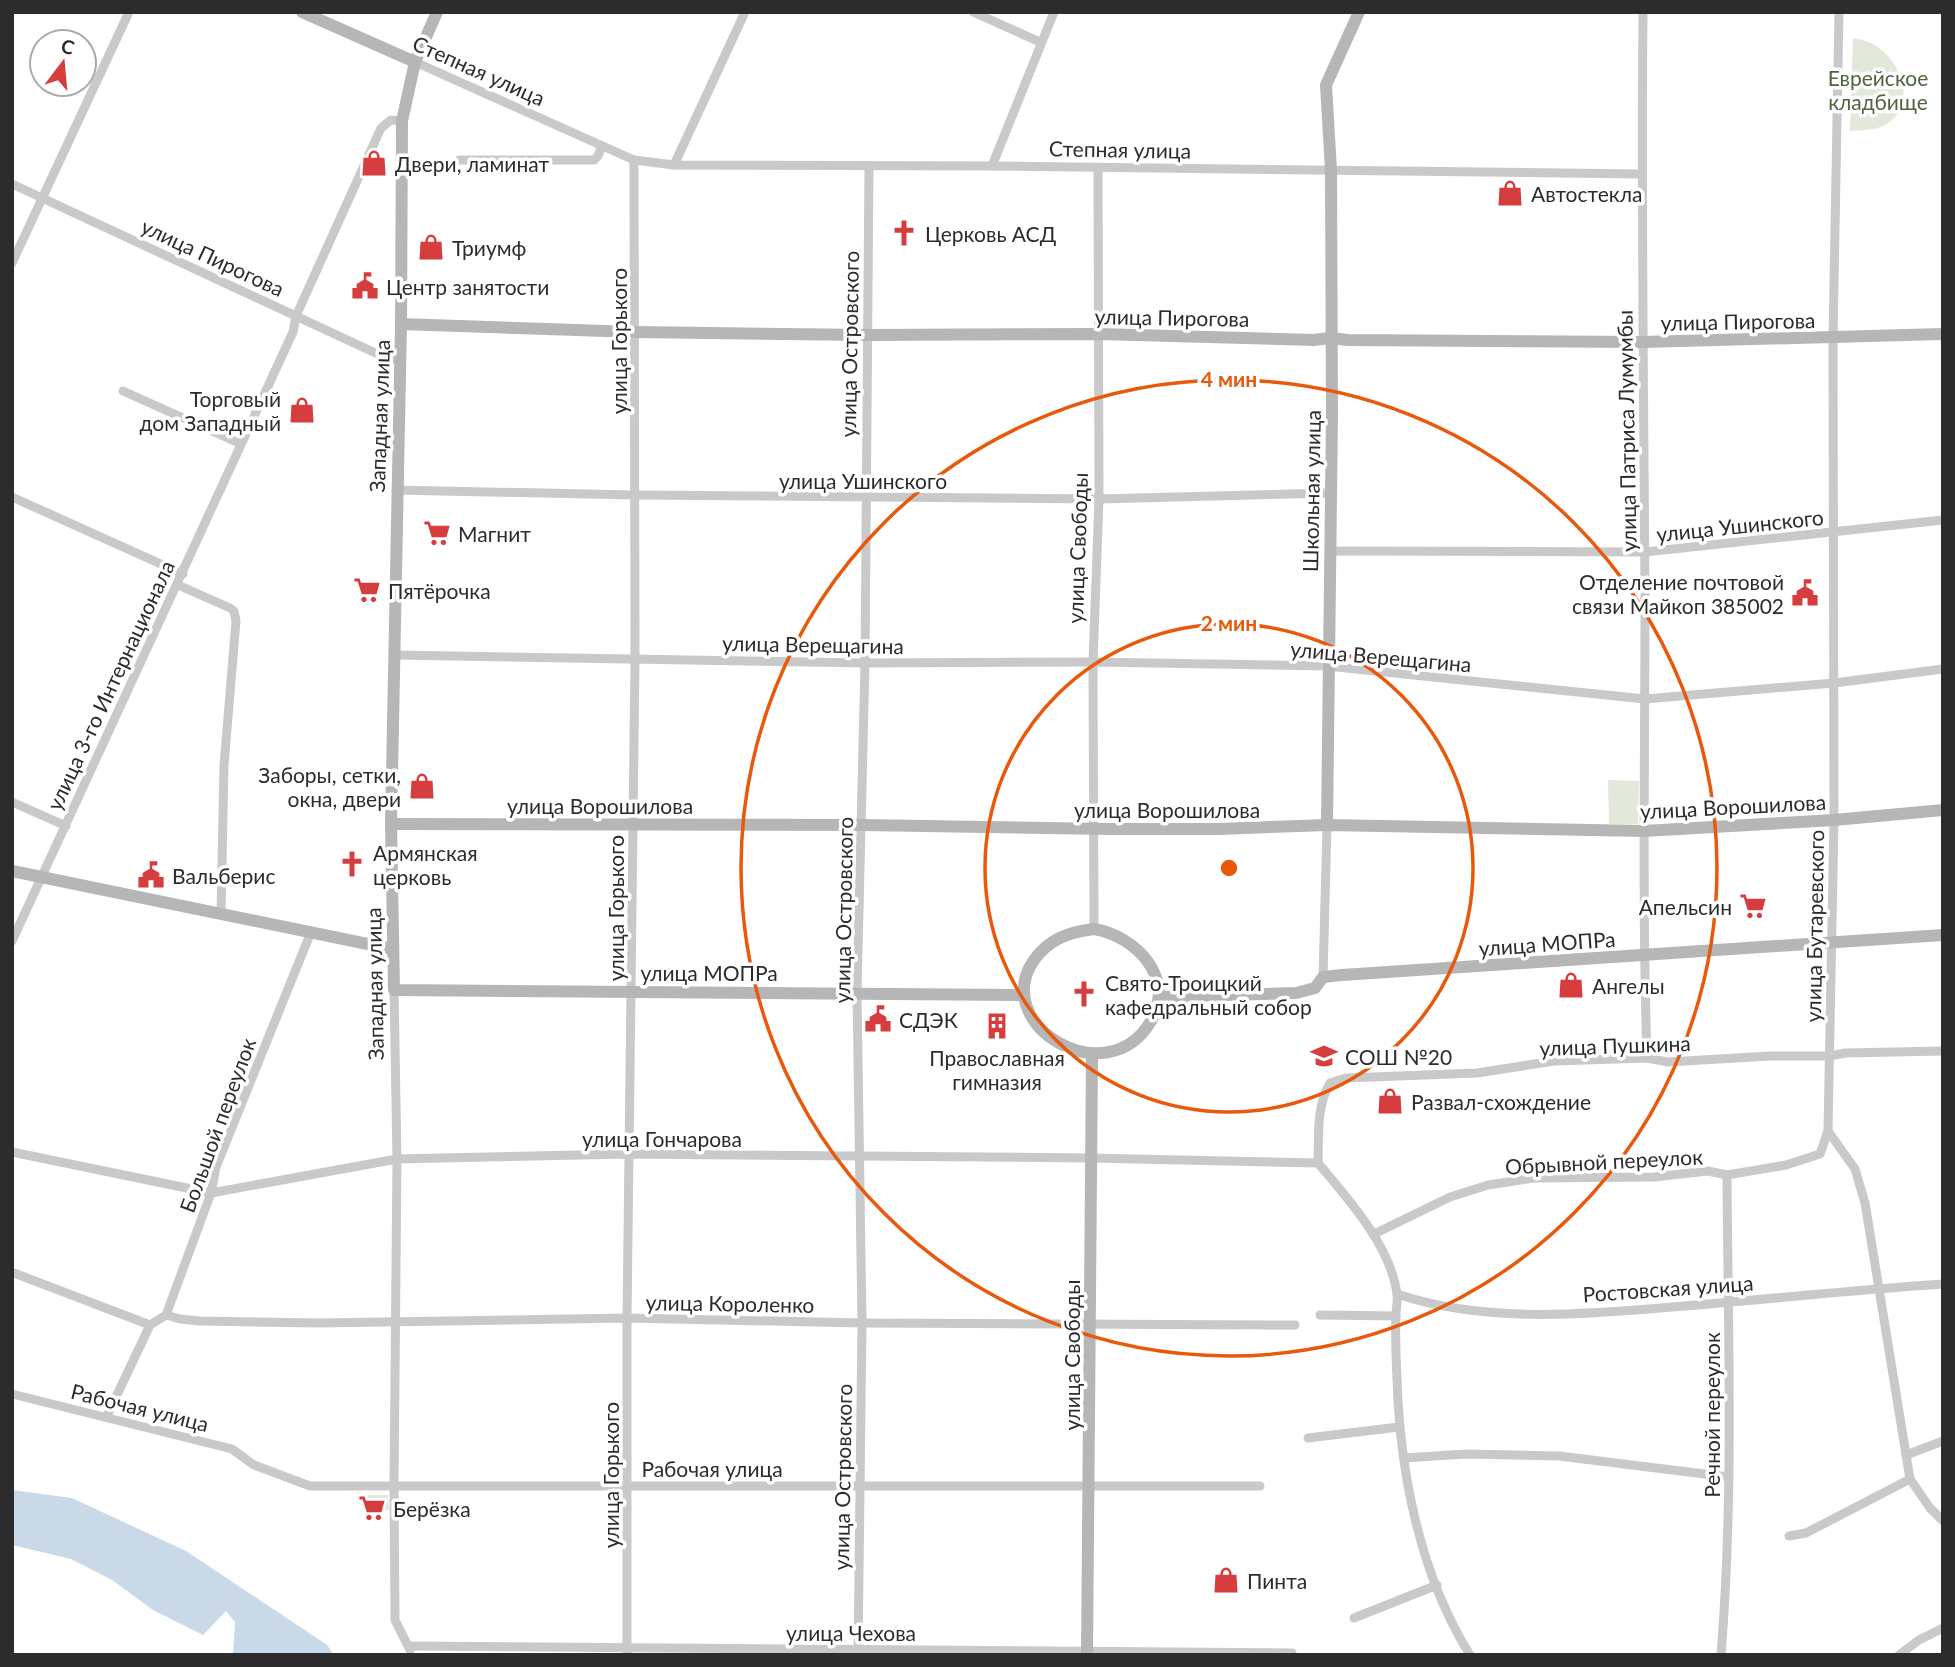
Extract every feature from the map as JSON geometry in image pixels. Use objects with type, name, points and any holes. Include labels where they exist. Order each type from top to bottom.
[{"type":"main road","name":"Степная улица","points":[[302,12],[415,62]]},
{"type":"main road","points":[[415,62],[437,12]]},
{"type":"main road","name":"Школьная улица","points":[[1327,825],[1331,170],[1326,85],[1359,12]]},
{"type":"main road","name":"Западная улица","points":[[394,990],[391,824],[401,324],[401,121],[415,62]]},
{"type":"main road","name":"улица Пирогова","points":[[401,324],[636,332],[1098,334],[1313,340],[1331,338],[1643,342],[1943,334]]},
{"type":"main road","name":"улица Ворошилова","points":[[391,824],[862,825],[1094,829],[1218,829],[1327,825],[1644,831],[1834,820],[1943,810]]},
{"type":"main road","points":[[12,871],[392,949]]},
{"type":"main road","points":[[1094,929],[1120,937],[1136,948],[1157,976],[1159,997],[1155,1013],[1146,1030],[1138,1037],[1111,1053],[1092,1055],[1070,1049],[1039,1027],[1028,1012],[1024,995],[1028,972],[1041,951],[1061,936],[1094,929]]},
{"type":"main road","name":"улица МОПРа","points":[[1159,997],[1296,993],[1315,988],[1323,977],[1943,935]]},
{"type":"main road","name":"улица МОПРа","points":[[394,990],[1024,995]]},
{"type":"main road","name":"улица Свободы","points":[[1087,1653],[1092,1055]]},
{"type":"street","points":[[12,263],[129,12]]},
{"type":"street","points":[[674,165],[745,12]]},
{"type":"street","points":[[973,12],[1040,42]]},
{"type":"street","points":[[992,166],[1054,12]]},
{"type":"street","name":"улица Патриса Лумумбы","points":[[1643,12],[1643,956],[1647,1058]]},
{"type":"street","name":"улица Бутаревского","points":[[1828,1131],[1834,820],[1833,338],[1839,12]]},
{"type":"street","name":"Степная улица","points":[[415,62],[634,160],[674,165],[1641,174]]},
{"type":"street","name":"улица 3-го Интернационала","points":[[12,941],[293,332],[296,316],[381,128],[391,120],[401,121]]},
{"type":"street","points":[[459,160],[594,160],[602,146]]},
{"type":"street","name":"улица Горького","points":[[627,1651],[627,1318],[635,659],[634,160]]},
{"type":"street","name":"улица Островского","points":[[858,1652],[862,1323],[857,992],[865,663],[869,167]]},
{"type":"street","name":"улица Свободы","points":[[1094,929],[1093,662],[1099,499],[1098,168]]},
{"type":"street","name":"улица Пирогова","points":[[12,184],[384,356],[400,360]]},
{"type":"street","points":[[123,391],[241,444]]},
{"type":"street","name":"улица Ушинского","points":[[396,490],[1099,499],[1330,493]]},
{"type":"street","points":[[12,497],[183,574]]},
{"type":"street","name":"улица Ушинского","points":[[1330,551],[1645,552],[1943,520]]},
{"type":"street","points":[[178,584],[230,608],[235,617],[224,765],[221,914]]},
{"type":"street","name":"улица Верещагина","points":[[394,655],[865,663],[1093,662],[1327,666],[1645,699],[1943,669]]},
{"type":"street","points":[[12,802],[66,826]]},
{"type":"street","name":"Школьная улица","points":[[1323,977],[1327,825]]},
{"type":"street","name":"Большой переулок","points":[[166,1315],[211,1193],[216,1167],[311,932]]},
{"type":"street","name":"Западная улица","points":[[394,990],[397,1159],[395,1620],[410,1649]]},
{"type":"street","name":"улица Пушкина","points":[[1318,1163],[1322,1096],[1330,1083],[1346,1078],[1476,1073],[1554,1061],[1647,1058],[1668,1062],[1943,1051]]},
{"type":"street","points":[[1828,1131],[1855,1169],[1865,1203],[1910,1479],[1930,1508],[1943,1521]]},
{"type":"street","name":"Обрывной переулок","points":[[1374,1234],[1450,1196],[1488,1185],[1534,1178],[1654,1177],[1708,1171],[1727,1175],[1786,1165],[1820,1154],[1828,1131]]},
{"type":"street","name":"улица Гончарова","points":[[12,1152],[211,1193],[397,1159],[630,1154],[1318,1163]]},
{"type":"street","points":[[1318,1163],[1374,1234],[1389,1266],[1397,1294],[1399,1427],[1415,1525],[1437,1585],[1470,1655]]},
{"type":"street","name":"Речной переулок","points":[[1721,1655],[1727,1578],[1729,1477],[1727,1175]]},
{"type":"street","points":[[14,1273],[150,1325]]},
{"type":"street","name":"Ростовская улица","points":[[1397,1294],[1427,1304],[1497,1313],[1619,1311],[1943,1284]]},
{"type":"street","points":[[107,1416],[150,1325],[166,1315]]},
{"type":"street","name":"улица Короленко","points":[[166,1315],[200,1321],[396,1322],[627,1318],[862,1323],[1295,1325]]},
{"type":"street","points":[[1320,1315],[1396,1316]]},
{"type":"street","name":"Рабочая улица","points":[[12,1394],[232,1449],[254,1465],[310,1486],[1260,1486]]},
{"type":"street","points":[[1308,1438],[1399,1427]]},
{"type":"street","points":[[1906,1455],[1943,1441]]},
{"type":"street","points":[[1404,1458],[1466,1454],[1559,1455],[1729,1477]]},
{"type":"street","points":[[1789,1536],[1806,1533],[1910,1479]]},
{"type":"street","points":[[1354,1618],[1437,1585]]},
{"type":"street","points":[[1899,1655],[1919,1640],[1943,1628]]},
{"type":"street","name":"улица Чехова","points":[[410,1649],[1292,1653]]},
{"type":"green space","name":"Еврейское кладбище","points":[[1853,38],[1873,44],[1888,56],[1900,76],[1903,88],[1900,110],[1894,119],[1875,129],[1850,131]]},
{"type":"green space","points":[[1608,780],[1639,781],[1638,824],[1609,824]]},
{"type":"green space","points":[[367,1495],[388,1495],[389,1510],[380,1510],[375,1501],[367,1501]]},
{"type":"water","points":[[12,1490],[72,1498],[186,1551],[327,1645],[334,1655],[233,1655],[235,1622],[226,1611],[203,1635],[153,1610],[112,1580],[71,1559],[12,1545]]},
{"type":"place","name":"Двери, ламинат","points":[[374,163]]},
{"type":"place","name":"Автостекла","points":[[1510,193]]},
{"type":"place","name":"Церковь АСД","points":[[904,233]]},
{"type":"place","name":"Триумф","points":[[431,247]]},
{"type":"place","name":"Центр занятости","points":[[365,286]]},
{"type":"place","name":"Торговый дом Западный","points":[[302,410]]},
{"type":"place","name":"Магнит","points":[[437,533]]},
{"type":"place","name":"Пятёрочка","points":[[367,590]]},
{"type":"place","name":"Отделение почтовой связи Майкоп 385002","points":[[1805,593]]},
{"type":"place","name":"Заборы, сетки, окна, двери","points":[[422,786]]},
{"type":"place","name":"Армянская церковь","points":[[352,864]]},
{"type":"place","name":"Вальберис","points":[[151,875]]},
{"type":"place","name":"Апельсин","points":[[1753,906]]},
{"type":"place","name":"Ангелы","points":[[1571,985]]},
{"type":"place","name":"Свято-Троицкий кафедральный собор","points":[[1084,994]]},
{"type":"place","name":"СДЭК","points":[[878,1019]]},
{"type":"place","name":"Православная гимназия","points":[[997,1026]]},
{"type":"place","name":"СОШ №20","points":[[1324,1056]]},
{"type":"place","name":"Развал-схождение","points":[[1390,1101]]},
{"type":"place","name":"Берёзка","points":[[372,1508]]},
{"type":"place","name":"Пинта","points":[[1226,1580]]}]
